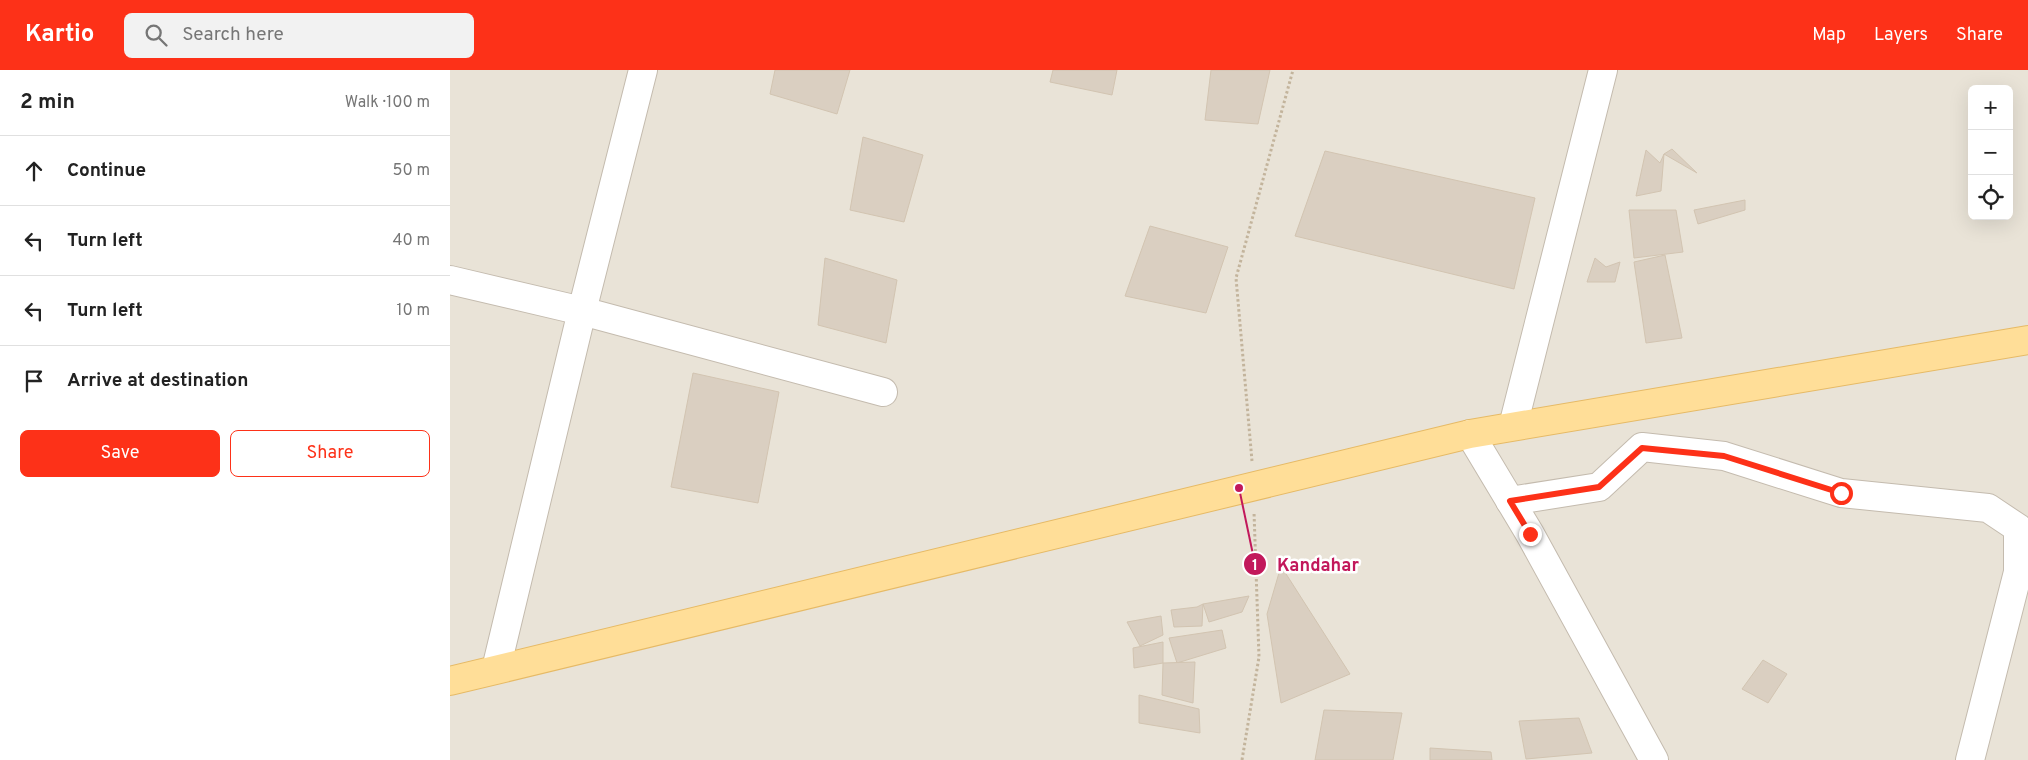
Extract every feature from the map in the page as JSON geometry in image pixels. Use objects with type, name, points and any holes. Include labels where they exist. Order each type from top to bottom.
[{"type":"main road","points":[[450,681],[1470,434],[2028,340]]},
{"type":"street","points":[[496,670],[582,311],[644,70]]},
{"type":"street","points":[[1513,426],[1603,70]]},
{"type":"street","points":[[450,280],[582,311],[883,392]]},
{"type":"street","points":[[1470,434],[1510,501],[1654,760]]},
{"type":"street","points":[[1510,501],[1599,487],[1642,448],[1724,456],[1841,493],[1988,508],[2018,528],[2018,572],[1970,760]]},
{"type":"path","points":[[1242,760],[1259,657],[1254,486],[1236,278],[1293,70]]},
{"type":"shaded area","points":[[450,70],[2028,70],[2028,760],[450,760]]},
{"type":"building","points":[[775,70],[850,70],[837,114],[770,94]]},
{"type":"building","points":[[1053,70],[1117,70],[1112,95],[1050,82]]},
{"type":"building","points":[[1211,70],[1270,70],[1258,124],[1205,120]]},
{"type":"building","points":[[863,137],[923,155],[904,222],[850,210]]},
{"type":"building","points":[[1672,149],[1697,173],[1664,154]]},
{"type":"building","points":[[1646,150],[1660,163],[1664,154],[1661,191],[1636,196]]},
{"type":"building","points":[[1325,151],[1535,198],[1514,289],[1295,236]]},
{"type":"building","points":[[1745,200],[1745,210],[1698,224],[1694,210]]},
{"type":"building","points":[[1629,210],[1676,210],[1683,252],[1634,258]]},
{"type":"building","points":[[1150,226],[1228,247],[1206,313],[1125,296]]},
{"type":"building","points":[[1665,255],[1682,338],[1646,343],[1634,262]]},
{"type":"building","points":[[825,258],[897,280],[886,343],[818,325]]},
{"type":"building","points":[[1595,258],[1606,267],[1620,262],[1615,282],[1587,282]]},
{"type":"building","points":[[693,373],[779,392],[758,503],[671,487]]},
{"type":"building","points":[[1281,566],[1350,674],[1281,703],[1267,614]]},
{"type":"building","points":[[1249,596],[1242,612],[1209,622],[1203,604]]},
{"type":"building","points":[[1203,604],[1202,626],[1174,627],[1171,610],[1197,607]]},
{"type":"building","points":[[1161,616],[1163,635],[1140,646],[1127,622]]},
{"type":"building","points":[[1222,630],[1226,648],[1177,663],[1169,638]]},
{"type":"building","points":[[1163,642],[1163,663],[1134,668],[1133,648]]},
{"type":"building","points":[[1763,660],[1787,674],[1768,703],[1742,689]]},
{"type":"building","points":[[1195,662],[1193,703],[1162,695],[1163,663]]},
{"type":"building","points":[[1139,695],[1199,709],[1200,733],[1139,723]]},
{"type":"building","points":[[1324,710],[1402,713],[1393,760],[1315,760]]},
{"type":"building","points":[[1579,718],[1592,753],[1526,759],[1519,721]]},
{"type":"building","points":[[1430,748],[1491,752],[1492,760],[1430,760]]},
{"type":"place","name":"Kandahar","points":[[1239,488]]},
{"type":"route","points":[[1530,534],[1510,501],[1599,487],[1642,448],[1724,456],[1841,493]]}]
